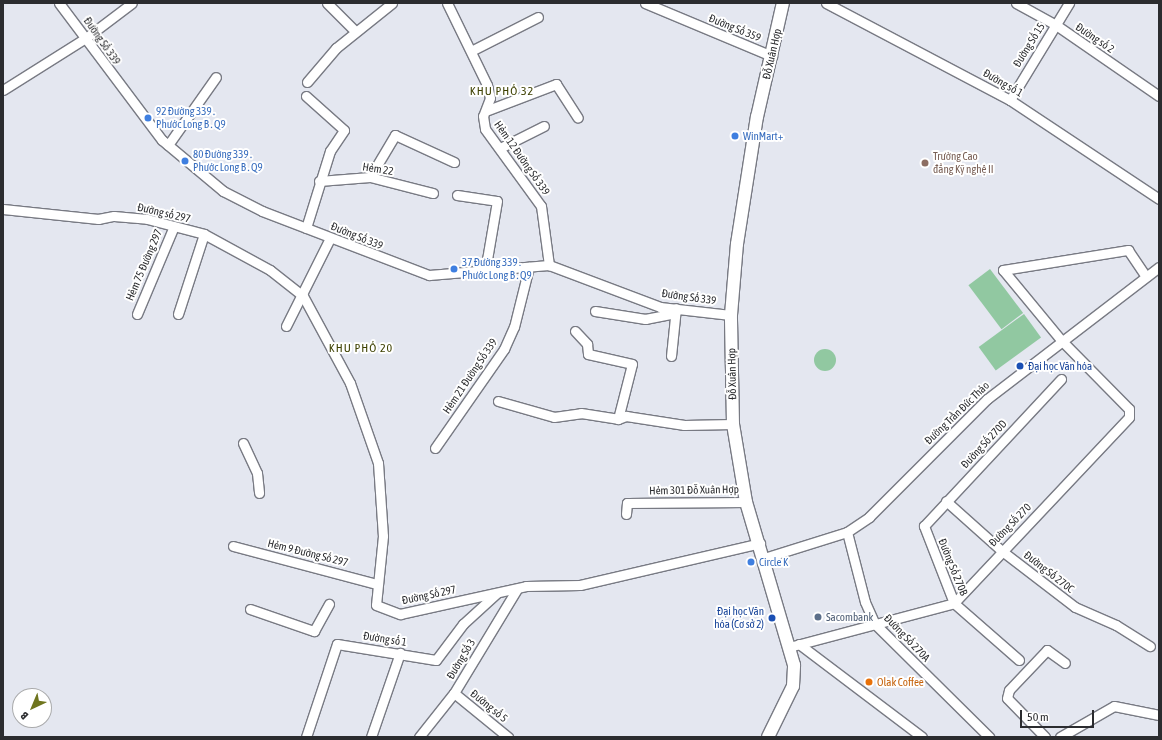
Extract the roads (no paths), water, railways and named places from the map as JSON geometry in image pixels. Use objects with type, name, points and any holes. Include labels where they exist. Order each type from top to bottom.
[{"type":"main road","name":"Đỗ Xuân Hợp","points":[[768,737],[793,686],[794,645],[746,502],[733,424],[731,315],[737,244],[757,117],[783,3]]},
{"type":"street","name":"Đường Số 339","points":[[59,3],[87,37],[118,85],[168,145],[223,191],[330,238],[429,275],[549,265],[660,307],[675,311],[731,315]]},
{"type":"street","points":[[3,90],[87,37],[132,3]]},
{"type":"street","points":[[327,3],[355,31]]},
{"type":"street","points":[[307,82],[355,31],[392,3]]},
{"type":"street","name":"Hẻm 12 Đường Số 339","points":[[447,3],[471,51],[488,91],[488,110],[483,122],[542,206],[549,265]]},
{"type":"street","name":"Đường Số 359","points":[[645,3],[772,56]]},
{"type":"street","name":"Đường số 1","points":[[826,3],[1010,100],[1159,199]]},
{"type":"street","name":"Đường số 2","points":[[1016,3],[1056,26],[1159,96]]},
{"type":"street","name":"Đường Số 15","points":[[1010,100],[1069,3]]},
{"type":"street","points":[[471,51],[538,17]]},
{"type":"street","points":[[168,145],[216,77]]},
{"type":"street","points":[[488,110],[556,84],[578,118]]},
{"type":"street","points":[[306,96],[344,130],[330,151],[319,181],[306,228]]},
{"type":"street","points":[[500,148],[544,126]]},
{"type":"street","points":[[370,177],[395,135],[454,162]]},
{"type":"street","name":"Hẻm 22","points":[[319,181],[370,177],[433,193]]},
{"type":"street","points":[[457,195],[497,200],[485,271]]},
{"type":"street","name":"Đường số 297","points":[[3,209],[98,219],[121,216],[174,226],[204,234],[270,270],[303,296]]},
{"type":"street","name":"Hẻm 75 Đường 297","points":[[137,314],[174,226]]},
{"type":"street","points":[[178,314],[204,234]]},
{"type":"street","points":[[286,326],[303,296],[330,238]]},
{"type":"street","points":[[1061,340],[1003,270],[1128,250],[1146,277]]},
{"type":"street","name":"Hẻm 21 Đường Số 339","points":[[435,448],[504,349],[514,327],[530,267]]},
{"type":"street","name":"Đường Trần Đức Thảo","points":[[764,558],[847,532],[869,516],[987,399],[1061,340],[1159,268]]},
{"type":"street","name":"Đường Số 297","points":[[303,296],[350,383],[378,463],[383,536],[376,604],[400,614],[498,592],[517,589],[580,585],[760,543]]},
{"type":"street","points":[[595,311],[645,319],[675,311],[671,356]]},
{"type":"street","points":[[574,331],[587,344],[588,354],[632,364],[618,419]]},
{"type":"street","name":"Đường Số 270","points":[[954,603],[1130,414],[1061,340]]},
{"type":"street","name":"Đường Số 270D","points":[[924,526],[946,500],[1061,379]]},
{"type":"street","points":[[498,401],[554,417],[581,413],[618,419],[626,416],[684,425],[733,424]]},
{"type":"street","points":[[243,444],[257,474],[259,493]]},
{"type":"street","name":"Đường Số 270C","points":[[946,500],[1002,550],[1075,607],[1116,626],[1150,646]]},
{"type":"street","name":"Hẻm 301 Đỗ Xuân Hợp","points":[[626,514],[627,503],[746,502]]},
{"type":"street","name":"Đường Số 270B","points":[[924,526],[954,603],[1019,660]]},
{"type":"street","name":"Đường Số 270A","points":[[847,532],[865,602],[875,624],[989,737]]},
{"type":"street","name":"Hẻm 9 Đường Số 297","points":[[233,546],[377,584]]},
{"type":"street","name":"Đường Số 3","points":[[419,737],[454,693],[517,589]]},
{"type":"street","name":"Đường số 1","points":[[306,737],[337,644],[436,660],[463,624],[498,592]]},
{"type":"street","points":[[794,645],[954,603]]},
{"type":"street","points":[[250,609],[314,631],[329,604]]},
{"type":"street","points":[[794,645],[922,737]]},
{"type":"street","points":[[1045,737],[1007,698],[1009,690],[1047,650],[1065,663]]},
{"type":"street","points":[[371,737],[400,653]]},
{"type":"street","name":"Đường số 5","points":[[454,693],[506,736]]},
{"type":"street","points":[[1060,737],[1114,706],[1159,715]]},
{"type":"place","name":"92 Đường 339 . Phước Long B . Q9","points":[[148,118]]},
{"type":"place","name":"WinMart+","points":[[735,136]]},
{"type":"place","name":"80 Đường 339 . Phước Long B . Q9","points":[[185,161]]},
{"type":"place","name":"Trường Cao đẳng Kỹ nghệ II","points":[[925,163]]},
{"type":"place","name":"37 Đường 339 . Phước Long B . Q9","points":[[454,269]]},
{"type":"place","name":"Đại học Văn hóa","points":[[1020,366]]},
{"type":"place","name":"Circle K","points":[[751,562]]},
{"type":"place","name":"Sacombank","points":[[818,617]]},
{"type":"place","name":"Đại học Văn hóa (Cơ sở 2)","points":[[772,618]]},
{"type":"place","name":"Olak Coffee","points":[[869,682]]},
{"type":"district","name":"KHU PHỐ 32","points":[[502,92]]},
{"type":"district","name":"KHU PHỐ 20","points":[[361,349]]}]
